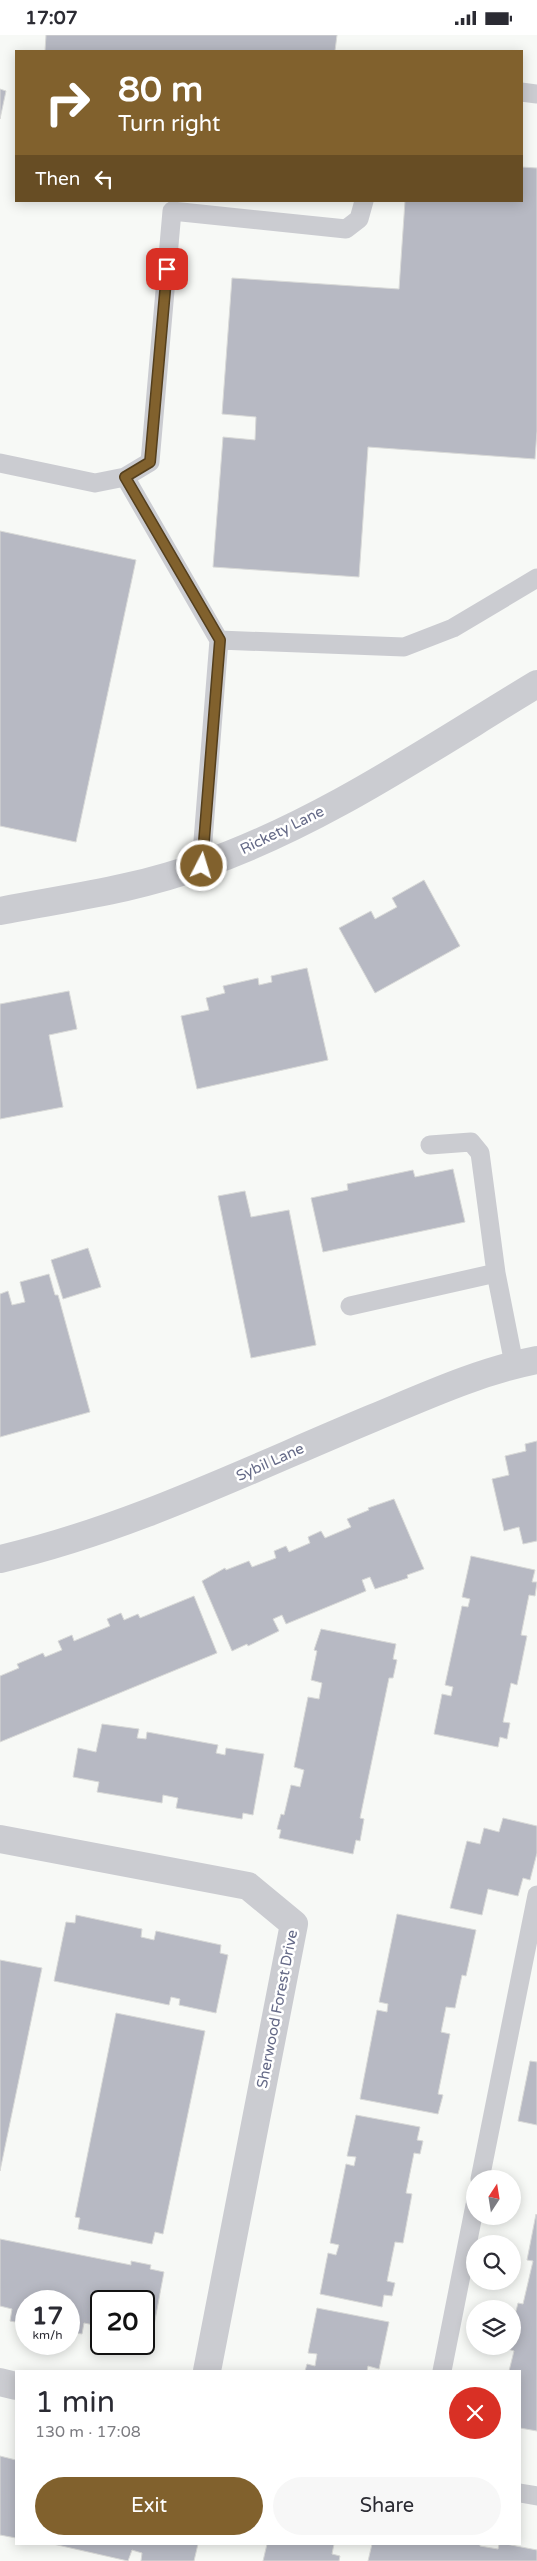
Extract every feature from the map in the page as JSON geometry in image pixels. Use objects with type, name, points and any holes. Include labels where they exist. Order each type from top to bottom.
[{"type":"street","name":"Rickety Lane","points":[[0,911],[128,886],[202,866],[311,818],[537,684]]},
{"type":"street","name":"Sybil Lane","points":[[0,1559],[96,1532],[200,1492],[395,1409],[526,1362]]},
{"type":"street","name":"Sherwood Forest Drive","points":[[0,1839],[248,1885],[294,1924],[207,2370]]},
{"type":"street","points":[[0,2383],[15,2386]]},
{"type":"lane","points":[[523,92],[537,94]]},
{"type":"lane","points":[[0,463],[95,483],[125,477],[150,462],[172,211],[346,229],[359,219],[364,202]]},
{"type":"lane","points":[[125,477],[220,640],[202,866]]},
{"type":"lane","points":[[220,640],[404,647],[454,628],[537,578]]},
{"type":"lane","points":[[430,1145],[471,1143],[480,1153],[496,1273],[526,1362]]},
{"type":"lane","points":[[350,1305],[496,1273]]},
{"type":"lane","points":[[482,2170],[537,1895]]},
{"type":"lane","points":[[442,2370],[471,2225]]},
{"type":"lane","points":[[521,2493],[537,2496]]},
{"type":"building","points":[[46,35],[337,35],[335,50],[45,50]]},
{"type":"building","points":[[0,89],[6,91],[0,119]]},
{"type":"building","points":[[523,167],[537,168],[537,431],[535,459],[368,447],[359,577],[213,567],[223,437],[255,440],[256,417],[222,414],[232,278],[399,289],[405,202],[523,202]]},
{"type":"building","points":[[0,531],[136,560],[76,842],[0,826]]},
{"type":"building","points":[[424,880],[460,946],[375,993],[339,928],[371,911],[375,919],[397,907],[392,898]]},
{"type":"building","points":[[307,968],[328,1060],[197,1089],[181,1016],[209,1010],[206,998],[225,993],[223,986],[258,978],[259,985],[272,982],[271,976]]},
{"type":"building","points":[[69,991],[77,1029],[49,1035],[63,1107],[0,1119],[0,1004]]},
{"type":"building","points":[[453,1169],[465,1222],[323,1252],[311,1198],[348,1190],[347,1184],[413,1170],[415,1177]]},
{"type":"building","points":[[245,1191],[251,1217],[289,1210],[316,1345],[251,1358],[218,1196]]},
{"type":"building","points":[[88,1248],[101,1287],[63,1299],[51,1260]]},
{"type":"building","points":[[49,1274],[55,1295],[58,1295],[90,1412],[0,1437],[0,1294],[8,1291],[12,1305],[25,1302],[20,1282]]},
{"type":"building","points":[[537,1441],[537,1541],[523,1544],[519,1527],[504,1531],[492,1479],[509,1475],[505,1456],[526,1451],[525,1444]]},
{"type":"building","points":[[394,1499],[424,1569],[407,1575],[408,1578],[375,1589],[370,1577],[362,1580],[366,1591],[286,1624],[282,1615],[273,1619],[279,1631],[248,1646],[247,1644],[232,1651],[202,1581],[225,1568],[226,1570],[249,1561],[252,1567],[276,1558],[274,1551],[286,1546],[289,1552],[310,1543],[308,1537],[321,1531],[325,1538],[351,1527],[347,1519],[369,1510],[368,1508]]},
{"type":"building","points":[[471,1556],[535,1570],[532,1582],[537,1582],[535,1596],[529,1595],[521,1635],[527,1636],[517,1685],[511,1683],[503,1722],[510,1723],[507,1739],[500,1737],[498,1747],[434,1734],[442,1694],[451,1696],[453,1687],[445,1685],[462,1606],[468,1607],[470,1599],[462,1597]]},
{"type":"building","points":[[194,1596],[217,1653],[0,1742],[0,1676],[19,1668],[17,1664],[43,1653],[45,1657],[62,1650],[58,1641],[72,1635],[74,1641],[110,1626],[107,1619],[121,1613],[124,1620],[138,1614],[140,1618]]},
{"type":"building","points":[[321,1629],[396,1644],[393,1659],[397,1660],[393,1678],[389,1678],[360,1818],[364,1819],[360,1841],[356,1840],[353,1854],[279,1838],[281,1830],[277,1829],[281,1814],[284,1815],[291,1785],[300,1787],[304,1770],[294,1767],[308,1697],[319,1699],[322,1683],[311,1680],[317,1651],[314,1650]]},
{"type":"building","points":[[102,1724],[139,1729],[137,1738],[146,1739],[147,1732],[218,1745],[216,1753],[225,1755],[226,1748],[264,1754],[253,1815],[243,1813],[242,1819],[176,1808],[178,1798],[163,1795],[162,1803],[97,1792],[99,1782],[73,1777],[78,1748],[96,1752]]},
{"type":"building","points":[[503,1818],[537,1826],[537,1853],[530,1880],[523,1878],[518,1896],[488,1889],[482,1915],[450,1908],[467,1841],[480,1844],[484,1828],[499,1832]]},
{"type":"building","points":[[397,1914],[476,1930],[466,1976],[462,1975],[455,2008],[446,2007],[441,2032],[450,2034],[438,2094],[443,2095],[438,2114],[360,2099],[377,2010],[387,2012],[388,2004],[379,2002]]},
{"type":"building","points":[[76,1915],[142,1929],[141,1937],[154,1940],[156,1931],[221,1945],[220,1953],[228,1955],[216,2013],[179,2005],[180,1999],[171,1997],[169,2005],[54,1981],[66,1922],[75,1923]]},
{"type":"building","points":[[0,1960],[42,1968],[0,2171]]},
{"type":"building","points":[[116,2013],[205,2031],[163,2234],[155,2232],[152,2244],[78,2229],[80,2218],[75,2217]]},
{"type":"building","points":[[530,2061],[537,2062],[537,2125],[518,2121]]},
{"type":"building","points":[[356,2115],[420,2127],[417,2140],[423,2141],[420,2154],[414,2153],[406,2193],[412,2194],[403,2243],[395,2242],[387,2281],[395,2283],[392,2296],[384,2295],[382,2307],[320,2294],[328,2253],[336,2255],[339,2245],[330,2243],[346,2164],[354,2166],[356,2157],[347,2156]]},
{"type":"building","points":[[536,2214],[537,2431],[521,2428],[521,2370],[509,2370],[513,2355],[521,2355],[521,2304],[523,2304],[533,2261],[527,2260]]},
{"type":"building","points":[[0,2239],[131,2265],[131,2261],[151,2265],[150,2269],[164,2272],[155,2320],[155,2290],[90,2290],[90,2324],[84,2323],[82,2334],[80,2334],[80,2290],[15,2290],[15,2322],[10,2321],[12,2309],[0,2306]]},
{"type":"building","points":[[317,2308],[389,2322],[379,2369],[368,2366],[367,2370],[305,2370],[307,2364],[315,2366],[317,2354],[308,2353]]},
{"type":"building","points":[[0,2456],[15,2460],[15,2538],[0,2535]]},
{"type":"building","points":[[57,2545],[198,2545],[194,2561],[141,2561],[142,2553],[132,2550],[128,2561]]},
{"type":"building","points":[[267,2545],[334,2545],[332,2554],[340,2556],[339,2561],[263,2561]]},
{"type":"building","points":[[372,2545],[480,2545],[498,2549],[499,2545],[511,2545],[537,2550],[537,2561],[368,2561]]},
{"type":"route","points":[[167,269],[150,462],[125,477],[220,640],[202,866]]}]
